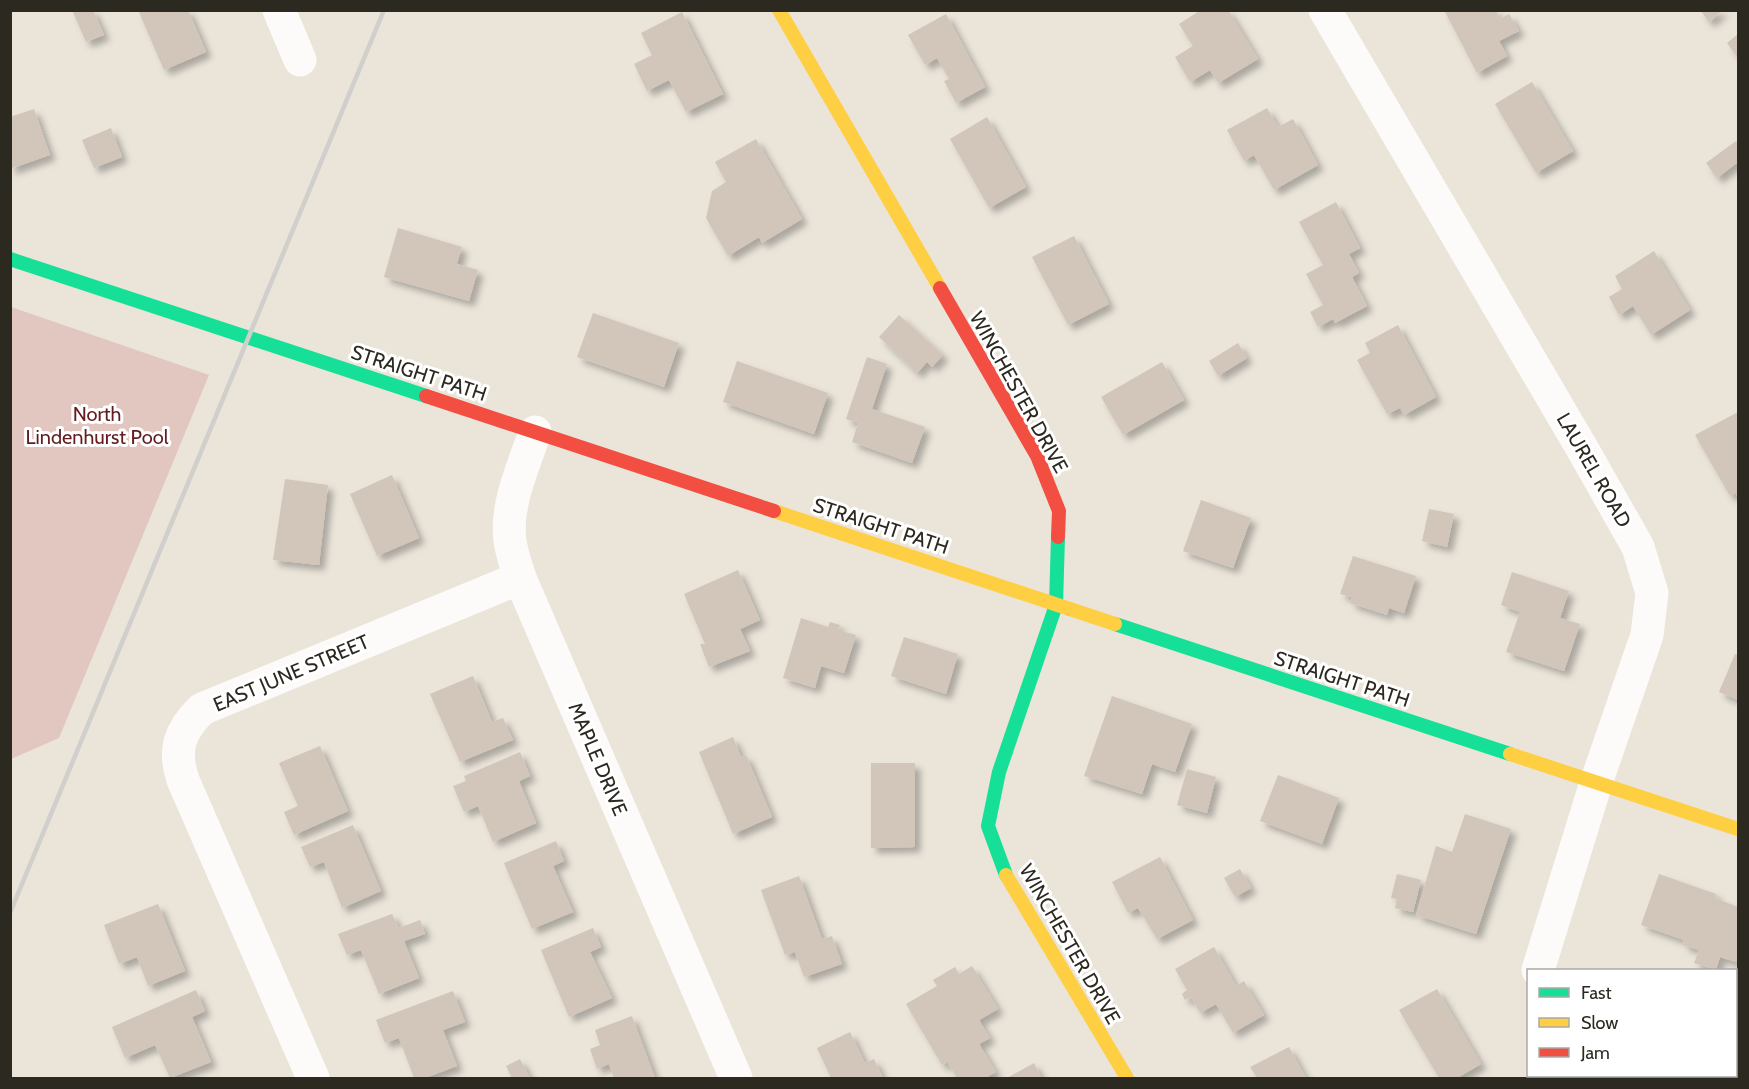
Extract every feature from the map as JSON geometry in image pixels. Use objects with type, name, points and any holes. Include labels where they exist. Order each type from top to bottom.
[{"type":"main road","name":"WINCHESTER DRIVE","points":[[778,10],[1036,456],[1059,511],[1056,605],[999,772],[988,826],[1008,881],[1127,1078]]},
{"type":"main road","name":"STRAIGHT PATH","points":[[10,259],[1738,830]]},
{"type":"street","points":[[279,10],[300,60]]},
{"type":"street","name":"LAUREL ROAD","points":[[1325,10],[1638,547],[1652,593],[1647,635],[1596,783],[1538,969]]},
{"type":"street","name":"MAPLE DRIVE","points":[[536,432],[516,493],[510,523],[510,540],[520,578],[736,1078]]},
{"type":"street","name":"EAST JUNE STREET","points":[[313,1078],[183,780],[178,765],[178,753],[184,730],[202,709],[520,578]]},
{"type":"green space","name":"North Lindenhurst Pool","points":[[11,307],[209,375],[59,738],[11,759]]},
{"type":"building","points":[[72,10],[93,10],[104,35],[86,42]]},
{"type":"building","points":[[138,10],[188,10],[206,52],[164,70]]},
{"type":"building","points":[[1201,10],[1228,10],[1258,59],[1218,83],[1210,70],[1190,82],[1175,57],[1193,46],[1179,24]]},
{"type":"building","points":[[1444,10],[1496,10],[1500,19],[1509,14],[1519,31],[1499,41],[1507,56],[1477,73]]},
{"type":"building","points":[[1700,10],[1723,10],[1709,22]]},
{"type":"building","points":[[682,12],[723,94],[686,112],[669,80],[647,91],[634,64],[652,55],[641,33]]},
{"type":"building","points":[[946,14],[985,87],[956,103],[944,81],[949,79],[937,58],[925,65],[908,35]]},
{"type":"building","points":[[1738,34],[1738,58],[1727,43]]},
{"type":"building","points":[[1532,82],[1573,151],[1536,173],[1495,104]]},
{"type":"building","points":[[1267,108],[1278,127],[1293,119],[1318,165],[1274,190],[1254,155],[1244,161],[1227,130]]},
{"type":"building","points":[[34,109],[50,155],[10,169],[10,117]]},
{"type":"building","points":[[987,117],[1026,187],[989,208],[950,139]]},
{"type":"building","points":[[111,128],[122,157],[94,168],[82,140]]},
{"type":"building","points":[[756,139],[802,219],[762,243],[759,237],[728,256],[706,218],[712,191],[726,182],[715,162]]},
{"type":"building","points":[[1736,141],[1738,162],[1717,178],[1706,163]]},
{"type":"building","points":[[1336,202],[1360,248],[1349,254],[1359,273],[1352,277],[1367,306],[1335,323],[1333,319],[1318,327],[1310,312],[1323,305],[1306,274],[1323,265],[1299,222]]},
{"type":"building","points":[[398,228],[462,247],[457,264],[478,270],[469,301],[384,277]]},
{"type":"building","points":[[1074,236],[1109,304],[1068,325],[1032,257]]},
{"type":"building","points":[[1654,251],[1690,310],[1651,335],[1633,306],[1619,315],[1609,297],[1622,289],[1615,276]]},
{"type":"building","points":[[593,313],[679,343],[664,387],[577,357]]},
{"type":"building","points":[[899,315],[943,355],[932,367],[927,362],[917,373],[879,337]]},
{"type":"building","points":[[1398,325],[1436,397],[1404,415],[1400,408],[1387,414],[1357,360],[1370,353],[1365,343]]},
{"type":"building","points":[[1238,343],[1247,358],[1218,376],[1209,361]]},
{"type":"building","points":[[867,357],[887,364],[872,409],[925,427],[912,463],[852,442],[858,423],[846,419]]},
{"type":"building","points":[[737,361],[828,393],[814,434],[723,402]]},
{"type":"building","points":[[1162,362],[1184,400],[1123,435],[1101,397]]},
{"type":"building","points":[[1738,412],[1738,498],[1736,493],[1730,496],[1695,435]]},
{"type":"building","points":[[392,475],[419,538],[377,556],[350,494]]},
{"type":"building","points":[[285,479],[328,485],[319,565],[273,560]]},
{"type":"building","points":[[1201,500],[1251,518],[1233,568],[1183,551]]},
{"type":"building","points":[[1429,509],[1454,514],[1447,547],[1422,541]]},
{"type":"building","points":[[1353,556],[1416,576],[1404,613],[1389,608],[1387,615],[1350,603],[1352,597],[1340,594]]},
{"type":"building","points":[[738,570],[760,620],[740,629],[750,651],[709,667],[700,644],[705,644],[684,594]]},
{"type":"building","points":[[1512,572],[1569,591],[1560,618],[1580,624],[1564,671],[1506,652],[1520,612],[1501,605]]},
{"type":"building","points":[[801,618],[828,627],[830,622],[840,625],[838,630],[856,635],[844,673],[821,666],[815,688],[783,678]]},
{"type":"building","points":[[904,637],[958,654],[946,694],[891,676]]},
{"type":"building","points":[[1735,654],[1738,655],[1738,700],[1719,692]]},
{"type":"building","points":[[473,676],[492,722],[503,718],[513,740],[460,762],[430,694]]},
{"type":"building","points":[[1112,696],[1192,724],[1175,772],[1152,764],[1142,794],[1084,776]]},
{"type":"building","points":[[733,737],[741,757],[746,755],[772,817],[733,834],[699,752]]},
{"type":"building","points":[[320,746],[348,811],[294,835],[284,812],[298,806],[279,763]]},
{"type":"building","points":[[520,752],[530,776],[519,781],[536,823],[493,842],[478,806],[464,812],[453,786],[466,781],[464,776]]},
{"type":"building","points":[[871,763],[915,763],[915,847],[871,848]]},
{"type":"building","points":[[1187,769],[1216,777],[1207,813],[1177,805]]},
{"type":"building","points":[[1278,775],[1339,798],[1322,844],[1260,821]]},
{"type":"building","points":[[1465,814],[1511,829],[1476,934],[1416,915],[1436,846],[1452,852]]},
{"type":"building","points":[[353,825],[381,891],[342,908],[324,862],[310,867],[301,847]]},
{"type":"building","points":[[556,841],[564,861],[553,866],[573,912],[532,929],[504,863]]},
{"type":"building","points":[[1160,857],[1193,920],[1157,939],[1138,908],[1128,913],[1112,882]]},
{"type":"building","points":[[1240,869],[1251,888],[1235,897],[1224,878]]},
{"type":"building","points":[[1397,874],[1421,880],[1413,912],[1395,908],[1397,899],[1391,898]]},
{"type":"building","points":[[1659,874],[1716,894],[1715,898],[1738,907],[1738,957],[1736,962],[1720,957],[1716,969],[1694,963],[1699,950],[1683,945],[1684,940],[1641,925]]},
{"type":"building","points":[[799,876],[822,939],[832,936],[842,964],[804,977],[795,952],[785,955],[761,890]]},
{"type":"building","points":[[158,904],[185,971],[148,986],[137,957],[119,964],[104,925]]},
{"type":"building","points":[[392,914],[399,928],[420,920],[425,934],[404,941],[419,978],[379,994],[361,950],[347,955],[338,934]]},
{"type":"building","points":[[593,928],[601,947],[590,952],[612,998],[569,1017],[541,950]]},
{"type":"building","points":[[1214,947],[1236,986],[1244,981],[1264,1015],[1233,1033],[1216,1004],[1200,1013],[1191,997],[1185,1000],[1182,994],[1187,990],[1175,969]]},
{"type":"building","points":[[972,966],[998,1009],[979,1020],[990,1038],[979,1044],[996,1072],[985,1078],[957,1078],[947,1062],[942,1065],[906,1004],[937,986],[933,980],[955,967],[959,974]]},
{"type":"building","points":[[1437,989],[1481,1064],[1457,1078],[1439,1078],[1399,1010]]},
{"type":"building","points":[[196,990],[205,1011],[192,1017],[211,1062],[170,1078],[155,1045],[125,1058],[112,1027]]},
{"type":"building","points":[[453,991],[465,1022],[443,1030],[457,1066],[425,1078],[414,1078],[399,1038],[385,1043],[376,1020]]},
{"type":"building","points":[[632,1016],[655,1078],[614,1078],[609,1064],[597,1069],[590,1049],[600,1045],[595,1030]]},
{"type":"building","points":[[850,1032],[865,1063],[874,1059],[883,1078],[831,1078],[817,1048]]},
{"type":"building","points":[[1289,1047],[1306,1078],[1257,1078],[1250,1067]]},
{"type":"building","points":[[520,1059],[530,1078],[512,1078],[506,1066]]},
{"type":"building","points":[[1034,1063],[1041,1077],[1007,1078]]},
{"type":"building","points":[[1726,1077],[1727,1078],[1682,1078]]},
{"type":"railway","points":[[10,913],[384,10]]},
{"type":"traffic: fast","points":[[10,259],[426,396]]},
{"type":"traffic: fast","points":[[1006,875],[988,826],[999,772],[1056,605],[1058,537]]},
{"type":"traffic: fast","points":[[1115,624],[1510,754]]},
{"type":"traffic: slow","points":[[779,10],[940,288]]},
{"type":"traffic: slow","points":[[774,511],[1115,624]]},
{"type":"traffic: slow","points":[[1510,754],[1738,829]]},
{"type":"traffic: slow","points":[[1006,875],[1127,1078]]},
{"type":"traffic: jam","points":[[940,288],[1037,456],[1059,511],[1058,537]]},
{"type":"traffic: jam","points":[[426,396],[774,511]]}]
